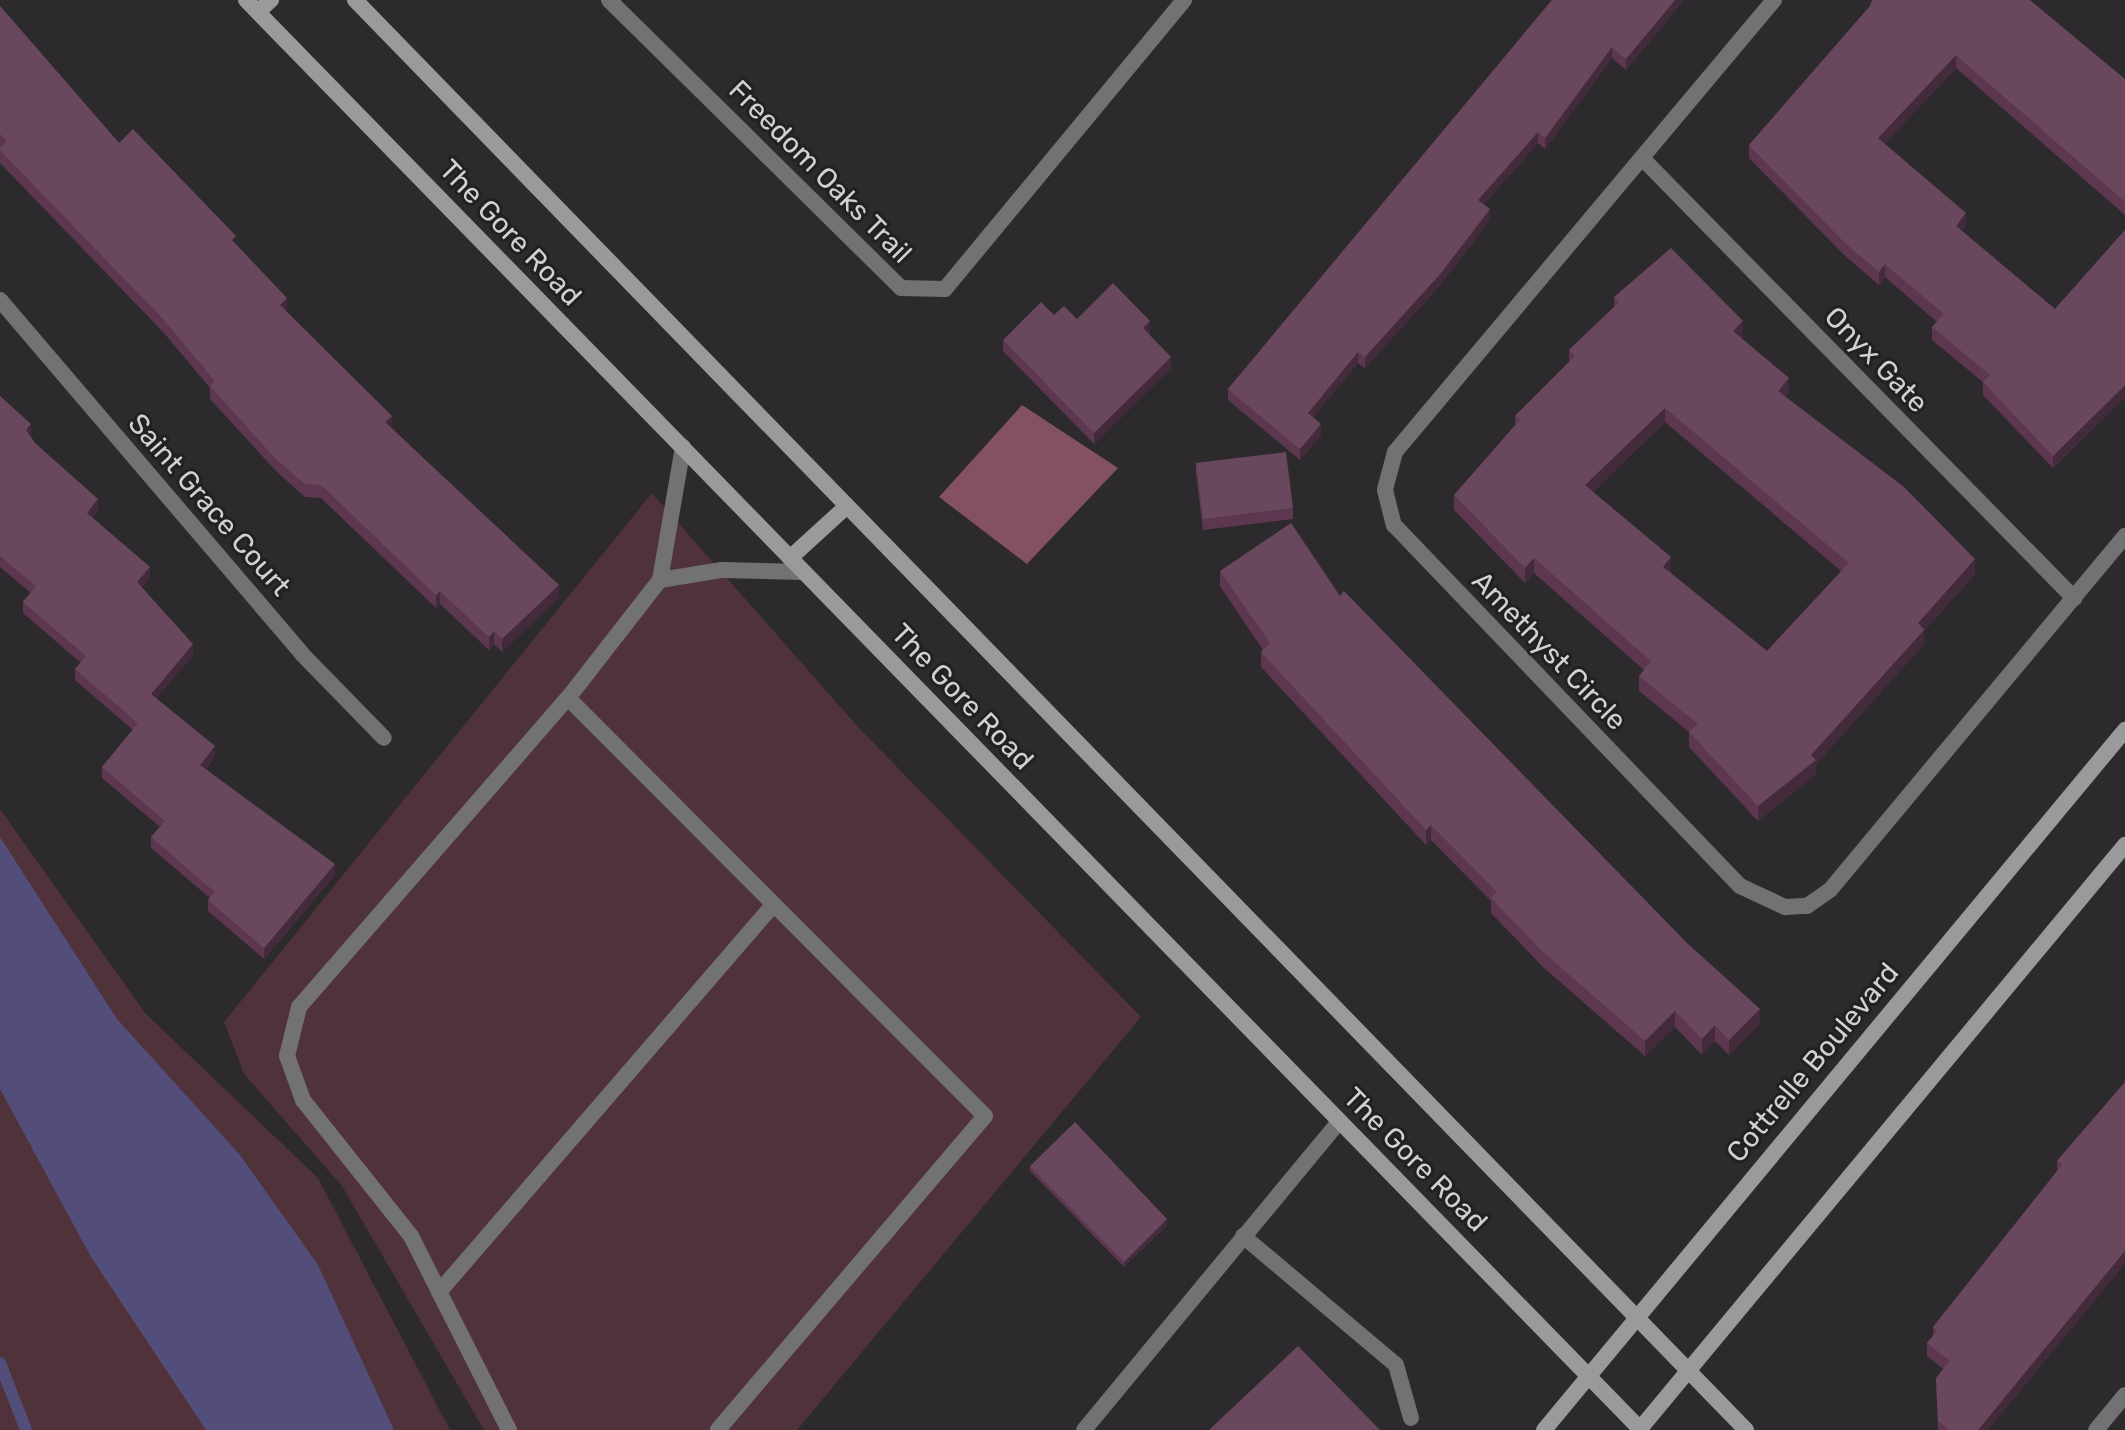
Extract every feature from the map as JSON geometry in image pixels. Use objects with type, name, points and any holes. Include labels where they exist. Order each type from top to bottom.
[{"type":"main road","points":[[252,6],[271,0]]},
{"type":"main road","name":"The Gore Road","points":[[355,0],[1746,1430]]},
{"type":"main road","name":"The Gore Road","points":[[252,6],[1589,1374],[1640,1430]]},
{"type":"main road","points":[[790,558],[847,506]]},
{"type":"main road","name":"Cottrelle Boulevard","points":[[1544,1430],[2125,730]]},
{"type":"main road","points":[[1640,1430],[2125,845]]},
{"type":"street","name":"Freedom Oaks Trail","points":[[609,0],[901,288],[945,289],[1184,0]]},
{"type":"street","name":"Amethyst Circle","points":[[1774,0],[1395,452],[1385,490],[1394,525],[1740,886],[1785,907],[1821,899],[2125,536]]},
{"type":"street","name":"Onyx Gate","points":[[1642,158],[2074,598]]},
{"type":"street","name":"Saint Grace Court","points":[[0,300],[302,654],[384,738]]},
{"type":"street","points":[[509,1430],[411,1236],[303,1100],[287,1056],[299,1007],[568,698],[660,580],[683,447]]},
{"type":"street","points":[[660,580],[722,570],[803,572]]},
{"type":"street","points":[[568,698],[985,1116],[718,1430]]},
{"type":"street","points":[[439,1292],[773,905]]},
{"type":"street","points":[[1084,1430],[1340,1121]]},
{"type":"street","points":[[1243,1236],[1396,1365],[1411,1418]]},
{"type":"street","points":[[2096,1430],[2125,1395]]},
{"type":"shaded area","points":[[1022,405],[1118,468],[1027,564],[939,497]]},
{"type":"shaded area","points":[[652,493],[859,728],[1141,1017],[797,1430],[484,1430],[342,1186],[244,1074],[224,1022]]},
{"type":"shaded area","points":[[0,809],[145,1013],[318,1178],[450,1430],[0,1430]]},
{"type":"shaded area","points":[[0,837],[117,1019],[240,1155],[318,1265],[394,1430],[206,1430],[91,1257],[0,1089]]},
{"type":"building","points":[[1552,0],[1675,0],[1626,59],[1612,47],[1545,138],[1538,132],[1478,200],[1490,209],[1441,273],[1365,357],[1358,352],[1308,413],[1321,424],[1300,449],[1228,389]]},
{"type":"building","points":[[1872,0],[2030,0],[2125,79],[2125,202],[1956,55],[1878,138],[1966,213],[1956,226],[2055,309],[2125,230],[2125,385],[2053,456],[1983,382],[1990,375],[1932,327],[1944,314],[1885,264],[1879,272],[1844,242],[1749,145]]},
{"type":"building","points":[[0,6],[119,143],[133,129],[236,236],[232,240],[287,298],[280,305],[392,416],[385,422],[559,585],[502,639],[494,631],[489,637],[440,591],[436,595],[321,485],[305,484],[276,459],[210,386],[215,381],[164,320],[0,150],[7,141],[0,134]]},
{"type":"building","points":[[1671,248],[1743,321],[1733,331],[1789,378],[1778,391],[1904,487],[1975,559],[1918,623],[1924,630],[1811,755],[1816,760],[1758,806],[1689,732],[1698,724],[1639,676],[1651,661],[1534,558],[1525,568],[1454,495],[1520,420],[1515,416],[1575,356],[1569,350],[1619,302],[1614,297]],"holes":[[[1665,408],[1849,563],[1767,651],[1663,567],[1671,557],[1585,485]]]},
{"type":"building","points":[[1113,283],[1150,321],[1143,328],[1171,357],[1094,433],[1003,340],[1041,302],[1054,315],[1064,306],[1077,319]]},
{"type":"building","points":[[0,396],[31,424],[26,430],[35,443],[98,499],[87,513],[150,567],[137,582],[193,644],[151,694],[215,746],[200,765],[335,864],[264,948],[208,900],[215,892],[151,837],[165,821],[102,767],[138,723],[75,669],[86,656],[23,602],[36,586],[0,556]]},
{"type":"building","points":[[1286,452],[1293,508],[1203,519],[1196,463]]},
{"type":"building","points":[[1291,523],[1340,596],[1344,591],[1687,943],[1760,1009],[1729,1040],[1715,1025],[1702,1039],[1675,1011],[1645,1041],[1543,952],[1491,898],[1497,892],[1431,825],[1426,830],[1261,652],[1270,643],[1220,571]]},
{"type":"building","points":[[2125,1082],[2125,1251],[1978,1430],[1949,1430],[1938,1421],[1936,1378],[1950,1361],[1927,1343],[1937,1331],[1933,1327],[2062,1165],[2057,1161]]},
{"type":"building","points":[[1075,1122],[1167,1219],[1124,1262],[1030,1166]]},
{"type":"building","points":[[1298,1346],[1380,1430],[1209,1430]]},
{"type":"waterway","points":[[0,1363],[26,1430]]}]
